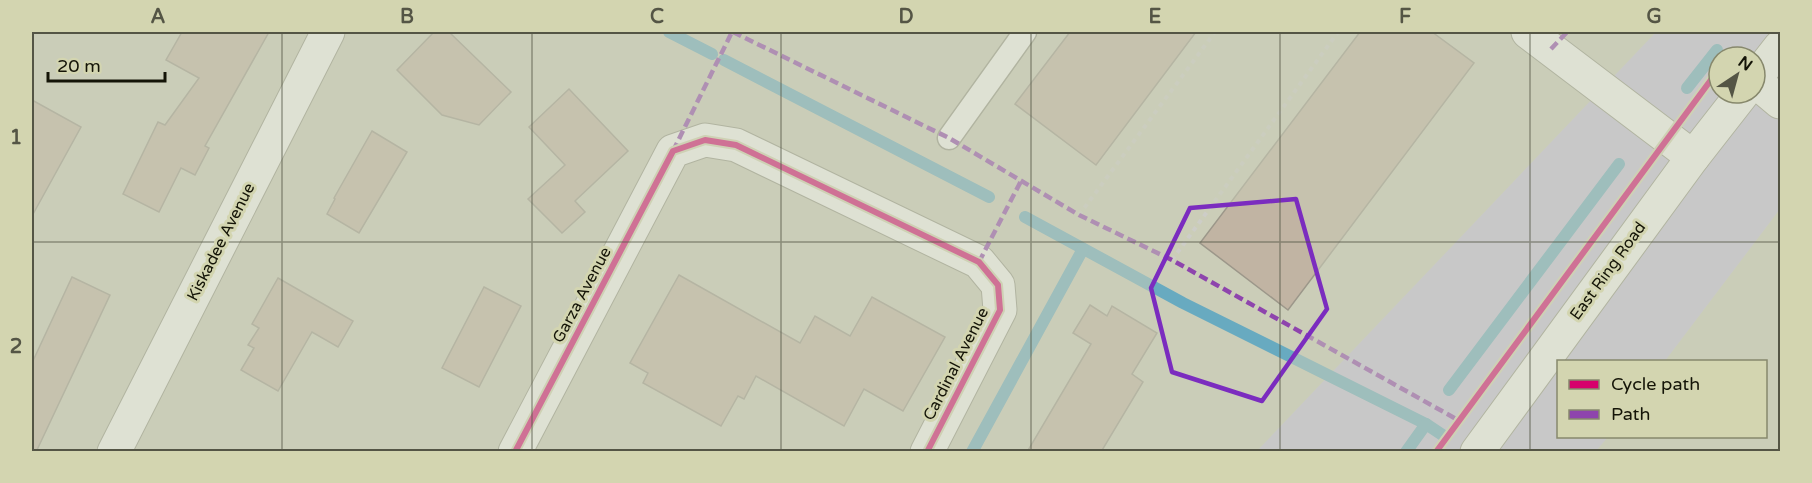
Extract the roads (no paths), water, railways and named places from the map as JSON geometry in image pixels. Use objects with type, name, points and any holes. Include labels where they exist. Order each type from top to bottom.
[{"type":"street","name":"Kiskadee Avenue","points":[[114,452],[328,32]]},
{"type":"street","points":[[1528,32],[1693,157]]},
{"type":"street","points":[[1767,64],[1780,47]]},
{"type":"street","points":[[1767,91],[1780,102]]},
{"type":"street","name":"East Ring Road","points":[[1477,452],[1734,105]]},
{"type":"street","name":"Cardinal Avenue","points":[[673,151],[705,140],[736,145],[979,262],[998,285],[1000,310],[927,452]]},
{"type":"street","name":"Garza Avenue","points":[[515,452],[673,151]]},
{"type":"lane","points":[[949,138],[1025,32]]},
{"type":"waterway","points":[[669,32],[712,54]]},
{"type":"waterway","points":[[724,60],[989,197]]},
{"type":"waterway","points":[[1687,88],[1707,63]]},
{"type":"waterway","points":[[1449,390],[1619,164]]},
{"type":"waterway","points":[[1025,217],[1183,303],[1426,424],[1444,436]]},
{"type":"waterway","points":[[972,452],[1083,249]]},
{"type":"waterway","points":[[1406,452],[1426,424]]}]
